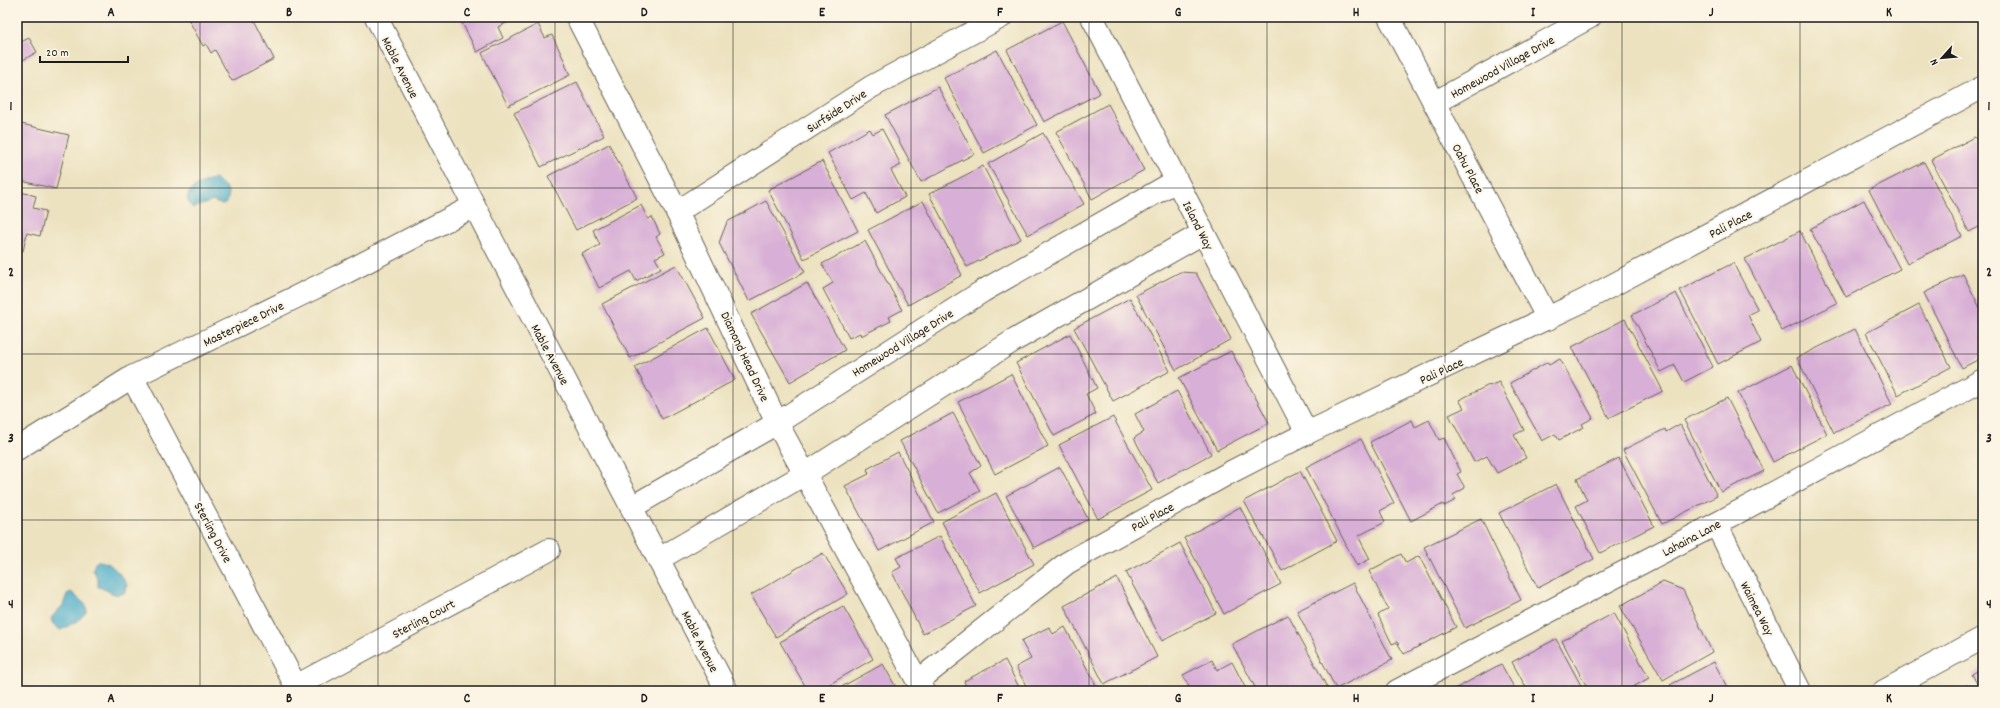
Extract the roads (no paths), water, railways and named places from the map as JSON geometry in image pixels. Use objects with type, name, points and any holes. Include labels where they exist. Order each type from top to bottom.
[{"type":"street","name":"Mable Avenue","points":[[376,17],[727,691]]},
{"type":"street","name":"Diamond Head Drive","points":[[576,17],[677,212],[777,423],[921,686]]},
{"type":"street","name":"Surfside Drive","points":[[677,212],[871,87],[1001,17]]},
{"type":"street","name":"Island Way","points":[[1092,17],[1307,433]]},
{"type":"street","name":"Oahu Place","points":[[1389,17],[1548,319]]},
{"type":"street","name":"Homewood Village Drive","points":[[1434,102],[1590,17]]},
{"type":"street","name":"Pali Place","points":[[921,686],[1067,563],[1229,473],[1307,433],[1548,319],[1983,87]]},
{"type":"street","name":"Homewood Village Drive","points":[[632,507],[777,423],[983,291],[1176,181]]},
{"type":"street","name":"Masterpiece Drive","points":[[17,449],[132,378],[337,277],[474,206]]},
{"type":"street","points":[[659,559],[805,474],[1013,341],[1203,233]]},
{"type":"street","name":"Sterling Drive","points":[[132,378],[296,686]]},
{"type":"street","name":"Lahaina Lane","points":[[1397,691],[1716,524],[1983,380]]},
{"type":"street","name":"Waimea Way","points":[[1716,524],[1800,691]]},
{"type":"street","name":"Sterling Court","points":[[296,686],[550,550]]},
{"type":"street","points":[[1884,691],[1983,638]]},
{"type":"water","points":[[214,179],[221,183],[228,191],[227,203],[222,205],[213,201],[193,208],[189,203],[189,193],[197,185]]},
{"type":"water","points":[[98,561],[107,563],[119,573],[127,585],[124,593],[114,594],[98,587],[98,580],[93,569],[95,563]]},
{"type":"water","points":[[71,592],[86,605],[87,611],[79,620],[61,630],[53,625],[51,618],[63,605],[67,594]]}]
